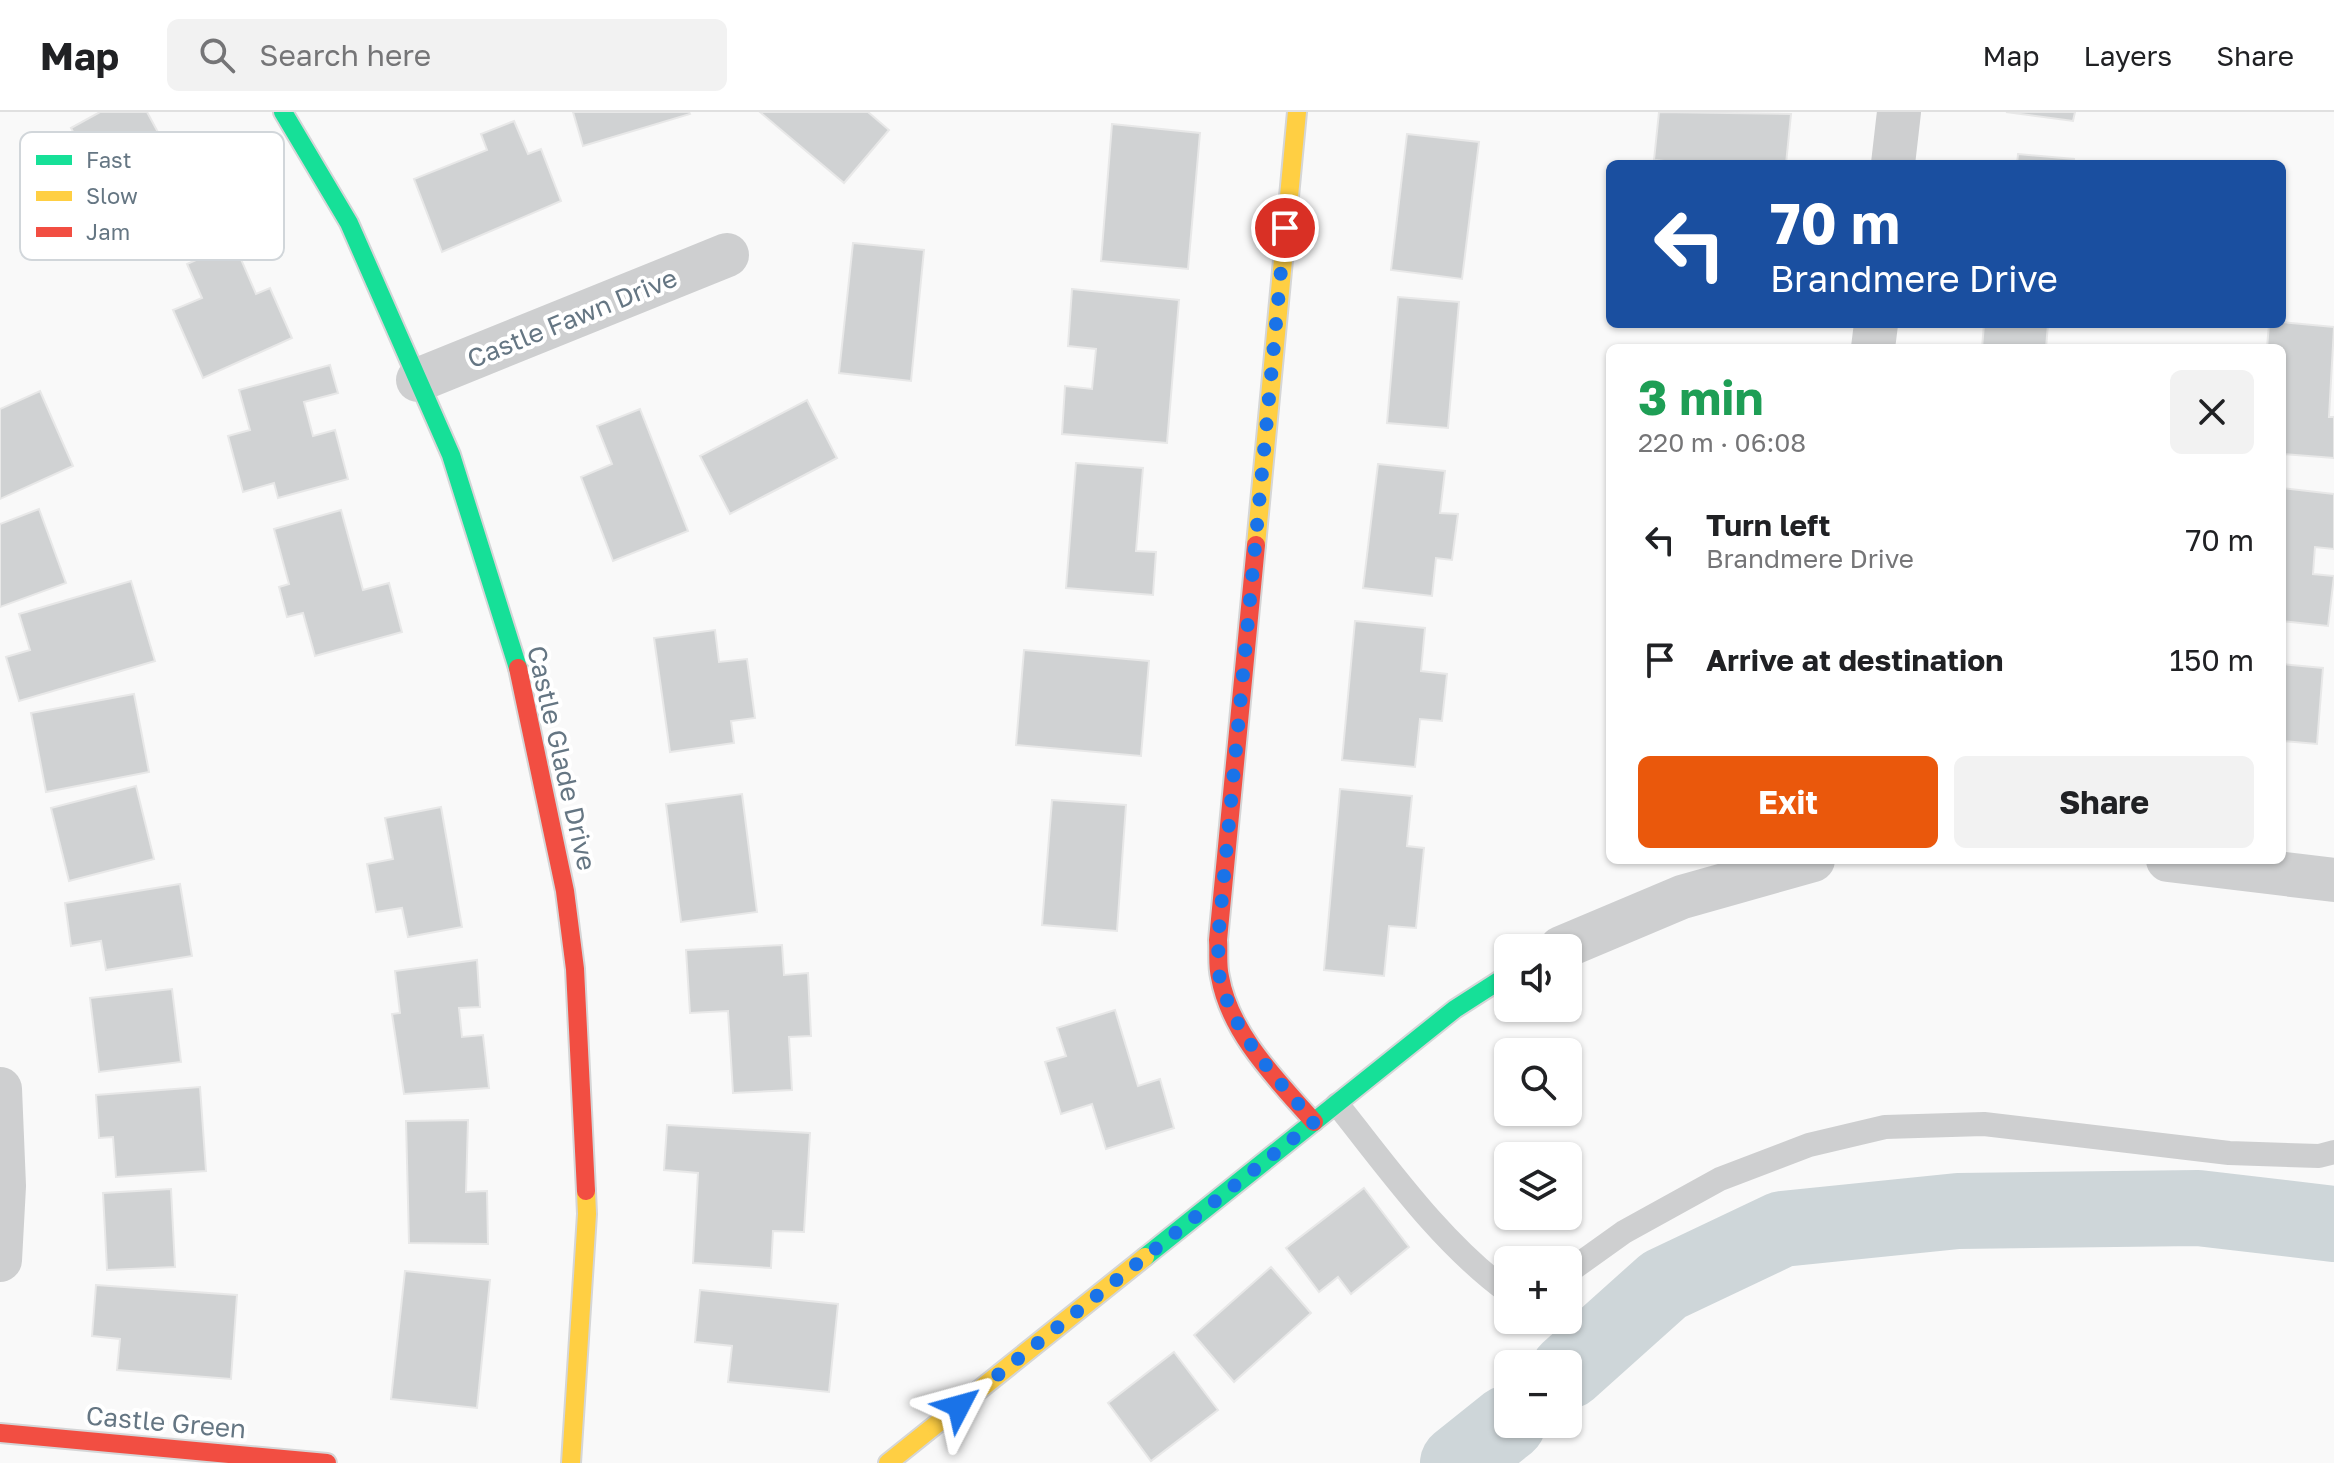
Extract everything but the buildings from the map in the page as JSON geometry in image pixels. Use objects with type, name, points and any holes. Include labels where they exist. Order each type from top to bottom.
[{"type":"street","name":"Castle Glade Drive","points":[[283,112],[349,223],[451,455],[519,670],[565,891],[575,969],[587,1214],[571,1463]]},
{"type":"street","points":[[1297,112],[1218,940],[1220,981],[1234,1017],[1257,1055],[1314,1122]]},
{"type":"street","points":[[1893,160],[1899,112]]},
{"type":"street","name":"Castle Fawn Drive","points":[[418,380],[727,255]]},
{"type":"street","points":[[1582,939],[1682,897],[1799,864]]},
{"type":"street","points":[[2201,864],[2334,880]]},
{"type":"street","points":[[888,1463],[1455,1009],[1494,984]]},
{"type":"street","points":[[0,1089],[4,1186],[0,1260]]},
{"type":"street","name":"Castle Green","points":[[0,1433],[327,1463]]},
{"type":"lane","points":[[1337,1104],[1409,1193],[1477,1269],[1494,1282]]},
{"type":"lane","points":[[1582,1262],[1624,1232],[1720,1179],[1809,1145],[1885,1127],[1984,1124],[2229,1153],[2319,1156],[2334,1152]]},
{"type":"waterway","points":[[1582,1358],[1664,1285],[1782,1229],[1958,1211],[2198,1208],[2334,1224]]},
{"type":"waterway","points":[[1458,1463],[1494,1434]]},
{"type":"traffic: fast","points":[[283,112],[349,223],[451,455],[518,668]]},
{"type":"traffic: fast","points":[[1145,1257],[1455,1009],[1494,984]]},
{"type":"traffic: slow","points":[[1256,545],[1297,112]]},
{"type":"traffic: slow","points":[[571,1463],[586,1191]]},
{"type":"traffic: slow","points":[[888,1463],[1145,1257]]},
{"type":"traffic: jam","points":[[1256,545],[1218,940],[1219,968],[1225,998],[1245,1037],[1257,1056],[1314,1122]]},
{"type":"traffic: jam","points":[[518,668],[565,891],[575,969],[586,1191]]},
{"type":"traffic: jam","points":[[0,1433],[327,1463]]},
{"type":"route","points":[[959,1406],[1314,1122],[1257,1055],[1234,1017],[1220,981],[1218,940],[1223,861],[1241,720],[1285,228]]}]
